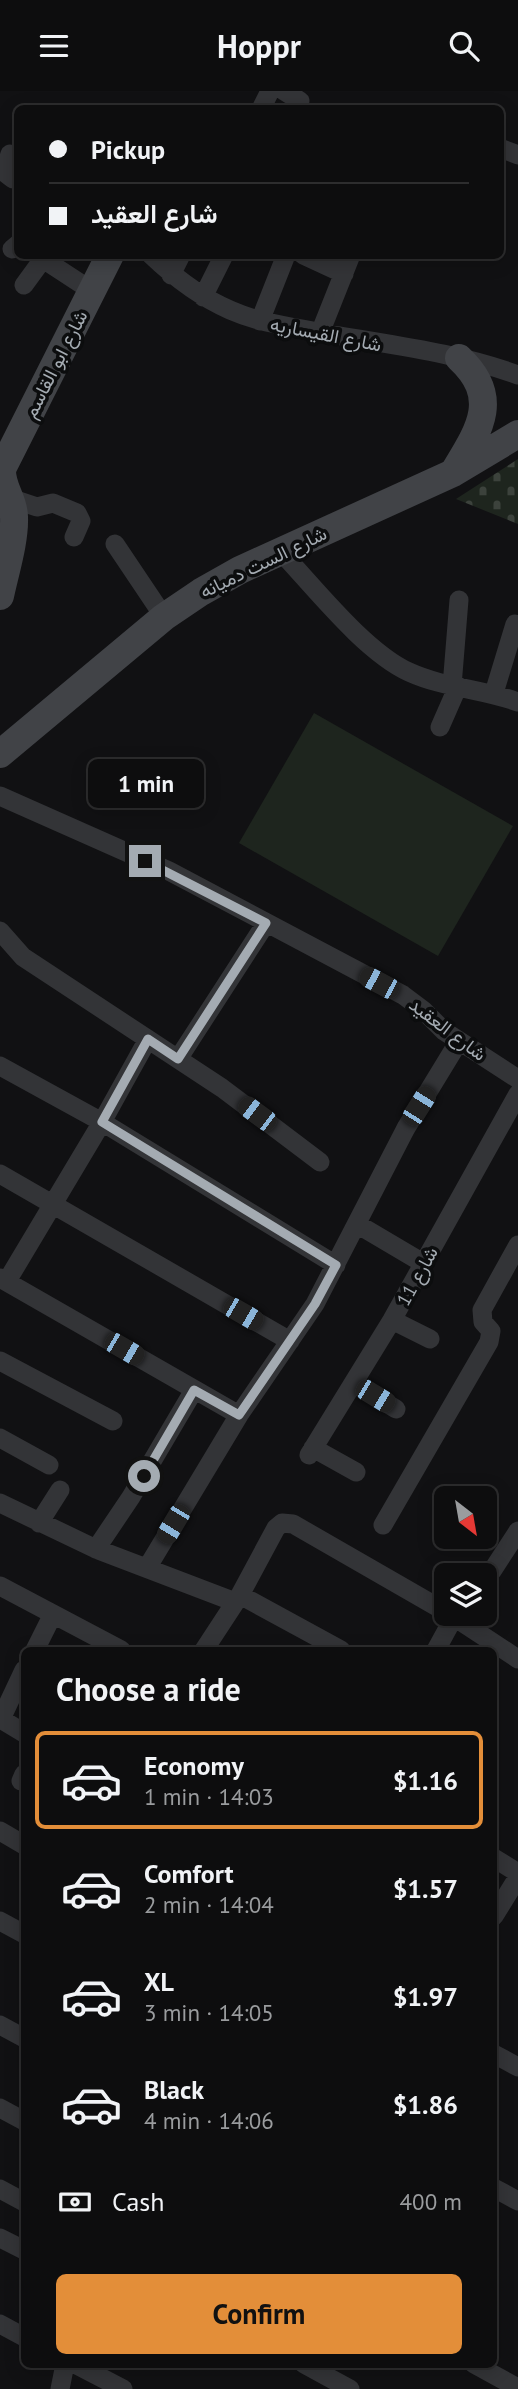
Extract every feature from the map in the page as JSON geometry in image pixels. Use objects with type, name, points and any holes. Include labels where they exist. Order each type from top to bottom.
[{"type":"street","points":[[9,153],[4,172],[13,179]]},
{"type":"street","points":[[24,285],[39,259]]},
{"type":"street","points":[[43,259],[92,291]]},
{"type":"street","name":"شارع ابو القاسم","points":[[0,596],[14,522],[1,479],[2,469],[108,259]]},
{"type":"street","name":"شارع القيساريه","points":[[155,259],[171,275],[203,297],[260,321],[459,358],[496,366],[518,375]]},
{"type":"street","points":[[171,275],[179,259]]},
{"type":"street","points":[[203,297],[222,259]]},
{"type":"street","points":[[260,321],[284,259]]},
{"type":"street","points":[[320,333],[347,265],[321,259]]},
{"type":"street","points":[[453,473],[481,426],[484,411],[478,381],[459,358]]},
{"type":"street","name":"شارع الست دميانه","points":[[0,754],[164,617],[240,570],[453,473],[518,434]]},
{"type":"street","points":[[5,496],[41,507],[53,503],[80,515],[81,521],[74,537]]},
{"type":"street","points":[[115,544],[164,617]]},
{"type":"street","points":[[281,552],[374,649],[408,671],[455,686],[494,693],[518,702]]},
{"type":"street","points":[[440,727],[455,686],[459,600]]},
{"type":"street","points":[[494,693],[515,624]]},
{"type":"street","name":"شارع العقيد","points":[[0,796],[169,871],[403,996],[459,1041],[518,1079]]},
{"type":"street","points":[[178,1059],[266,923]]},
{"type":"street","points":[[0,931],[23,957],[222,1088],[320,1162]]},
{"type":"street","points":[[148,1039],[53,1204],[3,1279],[239,1415]]},
{"type":"street","points":[[147,1568],[239,1415],[290,1341],[336,1265],[406,1128],[459,1041]]},
{"type":"street","points":[[0,1066],[102,1122],[336,1265]]},
{"type":"street","name":"شارع 11","points":[[356,1472],[311,1451],[355,1384],[518,1094]]},
{"type":"street","points":[[0,1174],[290,1341]]},
{"type":"street","points":[[357,1224],[424,1263]]},
{"type":"street","points":[[383,1525],[489,1342],[491,1331],[483,1322],[482,1310],[518,1245]]},
{"type":"street","points":[[392,1320],[430,1339]]},
{"type":"street","points":[[0,1361],[113,1421]]},
{"type":"street","points":[[355,1384],[396,1409]]},
{"type":"street","points":[[96,1549],[131,1497],[194,1390]]},
{"type":"street","points":[[0,1438],[49,1465]]},
{"type":"street","points":[[38,1523],[60,1490]]},
{"type":"street","points":[[0,1503],[96,1549],[238,1598],[335,1647]]},
{"type":"street","points":[[206,1647],[238,1598],[276,1528],[282,1523],[293,1524],[434,1605]]},
{"type":"street","points":[[497,1563],[518,1531]]},
{"type":"street","points":[[0,1586],[115,1647]]},
{"type":"street","points":[[36,1647],[53,1614]]},
{"type":"street","points":[[437,1647],[445,1626]]},
{"type":"street","points":[[468,1626],[518,1659]]},
{"type":"street","points":[[21,1676],[2,1717],[21,1731]]},
{"type":"street","points":[[0,1831],[21,1843]]},
{"type":"street","points":[[497,1863],[516,1885],[497,1912]]},
{"type":"street","points":[[0,1921],[21,1932]]},
{"type":"street","points":[[0,2025],[21,2036]]},
{"type":"street","points":[[497,2056],[518,2067]]},
{"type":"street","points":[[0,2108],[21,2119]]},
{"type":"street","points":[[0,2189],[21,2200]]},
{"type":"street","points":[[497,2190],[518,2201]]},
{"type":"street","points":[[0,2238],[21,2248]]},
{"type":"street","points":[[0,2324],[21,2335]]},
{"type":"street","points":[[60,2389],[64,2368]]},
{"type":"street","points":[[83,2368],[123,2389]]},
{"type":"street","points":[[311,2368],[350,2389]]},
{"type":"street","points":[[481,2368],[518,2388]]},
{"type":"green space","points":[[518,459],[518,524],[456,499]]},
{"type":"green space","points":[[314,713],[513,826],[438,956],[239,843]]},
{"type":"route","points":[[144,1476],[194,1390],[239,1415],[315,1304],[336,1265],[102,1122],[148,1039],[178,1059],[266,923],[145,861]]}]
